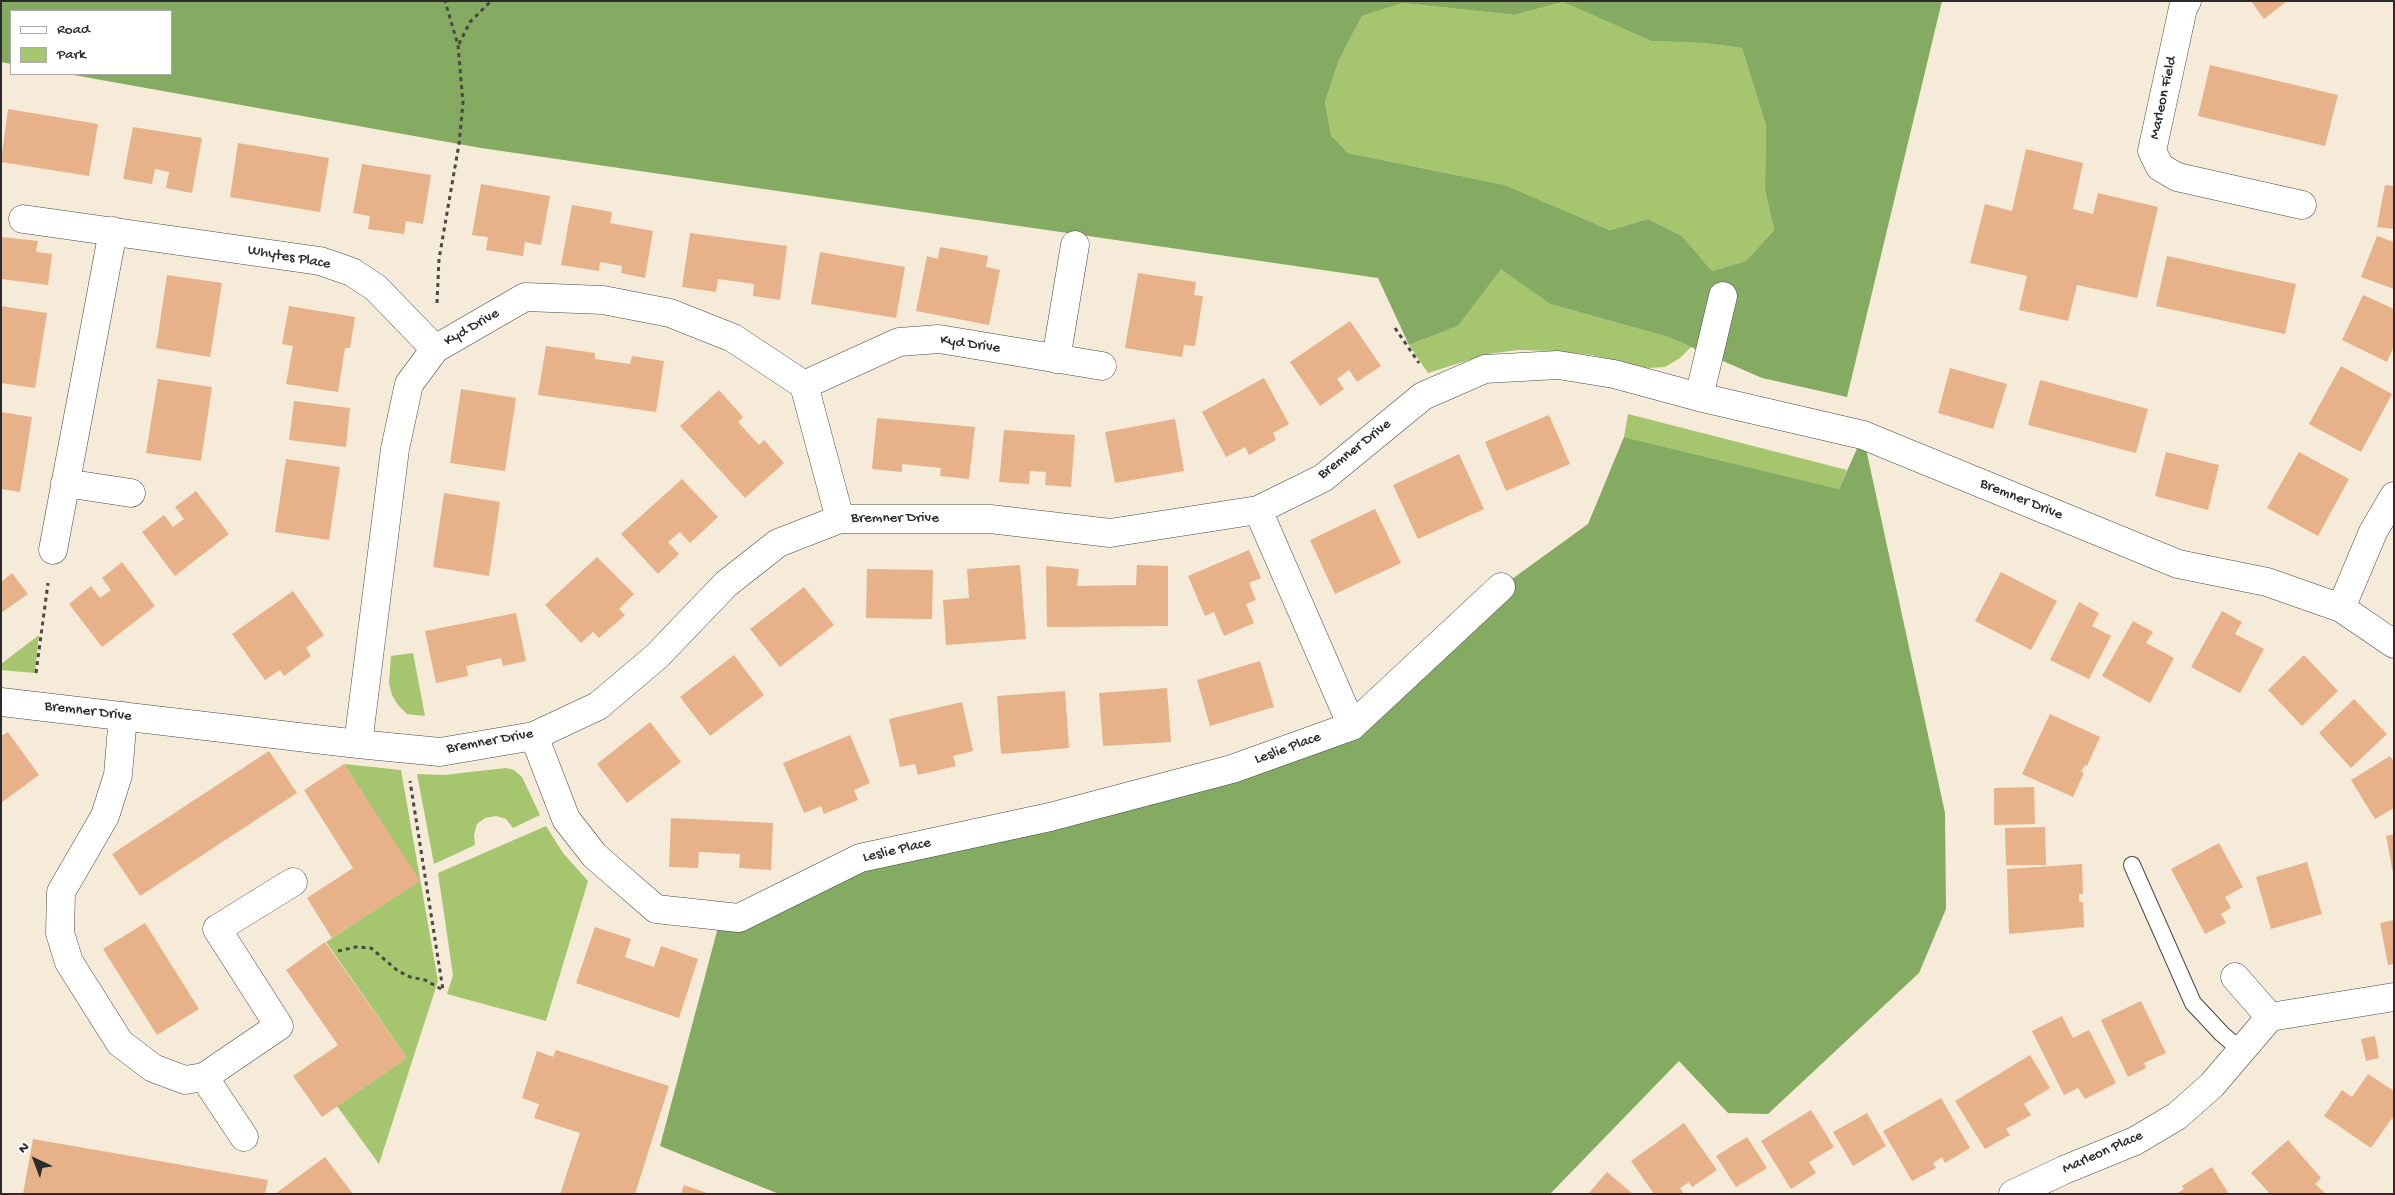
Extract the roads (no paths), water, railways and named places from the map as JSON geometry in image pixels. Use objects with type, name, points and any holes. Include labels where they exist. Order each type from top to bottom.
[{"type":"street","name":"Marleon Field","points":[[2187,1],[2183,8],[2152,151],[2160,167],[2176,177],[2302,205]]},
{"type":"street","name":"Whytes Place","points":[[23,218],[320,261],[352,272],[376,288],[435,349]]},
{"type":"street","points":[[53,550],[113,231]]},
{"type":"street","points":[[1056,359],[1075,245]]},
{"type":"street","points":[[1699,397],[1723,296]]},
{"type":"street","name":"Kyd Drive","points":[[358,744],[395,448],[409,384],[435,349],[525,297],[603,300],[670,313],[732,338],[804,385],[899,342],[939,340],[1102,366]]},
{"type":"street","name":"Bremner Drive","points":[[1,702],[440,752],[534,736],[598,706],[657,656],[726,584],[778,543],[840,519],[990,519],[1110,533],[1258,510],[1323,478],[1423,396],[1485,370],[1558,364],[1614,374],[1699,397],[1863,435],[2178,564],[2267,582],[2341,608]]},
{"type":"street","points":[[804,385],[840,519]]},
{"type":"street","points":[[65,483],[131,493]]},
{"type":"street","points":[[2394,496],[2373,532],[2341,608],[2394,644]]},
{"type":"street","points":[[1258,510],[1352,726]]},
{"type":"street","name":"Leslie Place","points":[[534,736],[566,819],[594,855],[656,909],[739,918],[860,858],[1050,817],[1232,769],[1352,726],[1501,587]]},
{"type":"street","points":[[123,716],[118,775],[105,816],[61,892],[60,933],[69,962],[120,1043],[153,1068],[185,1080],[204,1077],[280,1026],[217,929],[293,882]]},
{"type":"street","points":[[2235,977],[2270,1017],[2394,997]]},
{"type":"street","name":"Marleon Place","points":[[2014,1194],[2064,1170],[2135,1141],[2177,1116],[2212,1085],[2243,1052],[2270,1017]]},
{"type":"street","points":[[204,1077],[244,1137]]},
{"type":"lane","points":[[2132,865],[2192,1003],[2222,1034],[2243,1052]]}]
